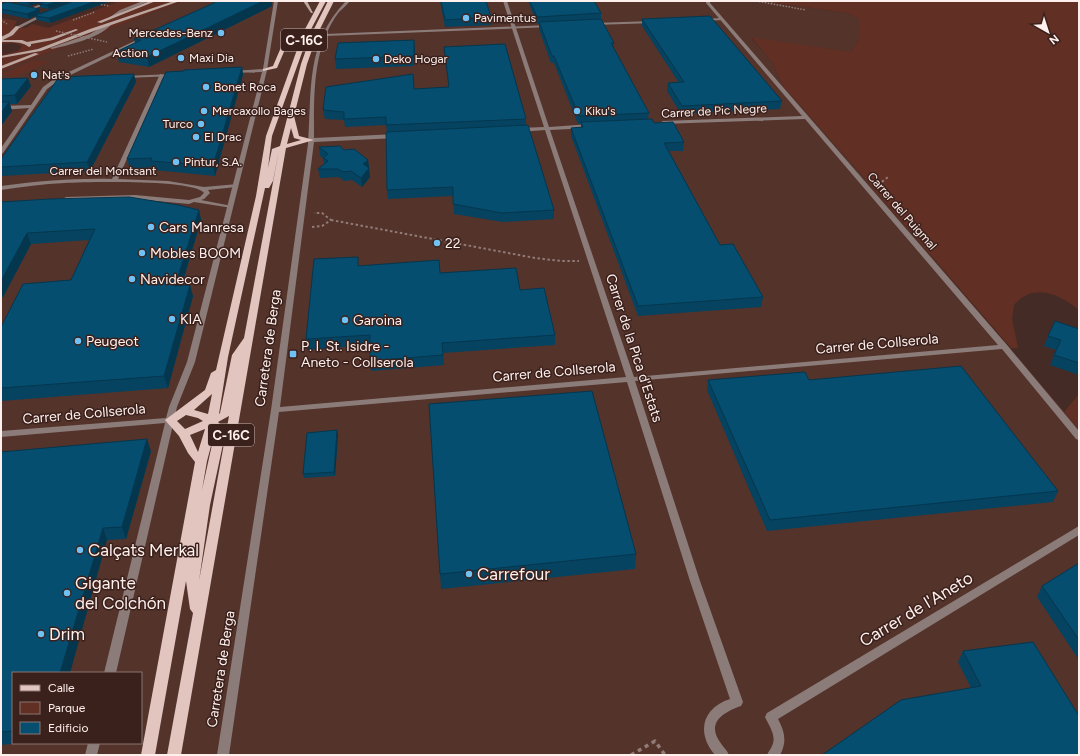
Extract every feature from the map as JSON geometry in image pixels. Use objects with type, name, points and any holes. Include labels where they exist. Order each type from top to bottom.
[{"type":"main road","points":[[1,62],[154,1]]},
{"type":"main road","points":[[109,25],[168,1]]},
{"type":"main road","points":[[1,57],[39,50],[178,1]]},
{"type":"main road","points":[[305,1],[312,12]]},
{"type":"main road","points":[[289,82],[289,64],[300,33],[317,1]]},
{"type":"main road","name":"C-16C","points":[[148,755],[200,461],[212,422],[223,357],[260,196],[269,136],[306,33],[323,1]]},
{"type":"main road","name":"C-16C","points":[[174,755],[283,146],[292,116],[304,64],[314,33],[331,1]]},
{"type":"main road","points":[[1,40],[27,43],[51,39],[92,25]]},
{"type":"main road","points":[[1,40],[11,34],[18,27]]},
{"type":"main road","points":[[18,27],[17,37],[19,41]]},
{"type":"main road","points":[[265,70],[275,67],[284,46],[300,33]]},
{"type":"main road","points":[[1,65],[22,56],[30,46],[27,43]]},
{"type":"main road","points":[[1,68],[52,48]]},
{"type":"main road","points":[[292,116],[296,137],[311,140]]},
{"type":"main road","points":[[260,196],[269,181],[275,149],[311,140]]},
{"type":"main road","points":[[184,434],[225,416],[237,354],[248,335]]},
{"type":"main road","points":[[200,461],[193,453],[184,434],[170,420],[185,411],[209,391],[223,357]]},
{"type":"main road","points":[[185,411],[202,415],[221,430],[204,505],[192,578],[198,617]]},
{"type":"street","points":[[30,9],[52,1]]},
{"type":"street","points":[[112,17],[121,11],[147,1]]},
{"type":"street","points":[[110,672],[173,407],[190,362],[265,70],[276,1]]},
{"type":"street","name":"Carretera de Berga","points":[[223,755],[275,410],[311,140],[310,117],[314,77],[327,27],[339,9],[348,1]]},
{"type":"street","name":"Carrer de la Pica d'Estats","points":[[505,1],[630,378],[695,581],[737,702],[726,705],[717,711],[711,719],[709,730],[718,754]]},
{"type":"street","name":"Carrer del Puigmal","points":[[708,1],[1079,436]]},
{"type":"street","points":[[18,27],[36,17],[49,13],[22,7]]},
{"type":"street","points":[[698,20],[722,19]]},
{"type":"street","points":[[586,24],[658,22]]},
{"type":"street","points":[[52,48],[65,45],[107,28],[109,25]]},
{"type":"street","points":[[325,35],[554,26]]},
{"type":"street","points":[[1,152],[45,88],[56,80],[149,36]]},
{"type":"street","points":[[225,72],[265,70]]},
{"type":"street","points":[[116,77],[178,74]]},
{"type":"street","points":[[114,180],[162,75]]},
{"type":"street","points":[[56,80],[71,80]]},
{"type":"street","points":[[1,108],[33,106]]},
{"type":"street","name":"Carrer de Pic Negre","points":[[658,123],[806,117]]},
{"type":"street","points":[[509,130],[596,126]]},
{"type":"street","points":[[311,140],[406,135]]},
{"type":"street","name":"Carrer del Montsant","points":[[1,188],[63,181],[114,180],[177,183],[204,189],[236,185]]},
{"type":"street","points":[[195,201],[206,196],[207,192],[204,189]]},
{"type":"street","name":"Carrer del Montsant","points":[[60,200],[135,197],[189,202],[195,201],[230,207]]},
{"type":"street","name":"Carrer de Collserola","points":[[275,410],[630,378],[1004,347]]},
{"type":"street","name":"Carrer de Collserola","points":[[1,434],[170,420]]},
{"type":"street","name":"Carrer de l'Aneto","points":[[773,755],[779,745],[779,738],[778,730],[771,717],[1079,530]]},
{"type":"street","points":[[91,755],[94,744]]},
{"type":"path","points":[[756,1],[806,10]]},
{"type":"path","points":[[769,3],[777,1]]},
{"type":"path","points":[[95,4],[110,7],[103,9]]},
{"type":"path","points":[[67,23],[96,12]]},
{"type":"path","points":[[56,31],[107,42]]},
{"type":"path","points":[[301,213],[322,213],[331,220],[535,258],[561,261],[591,260]]},
{"type":"path","points":[[299,228],[322,226],[331,220]]},
{"type":"path","points":[[631,755],[655,741],[665,755]]},
{"type":"shaded area","points":[[183,1],[760,1],[848,13],[859,19],[859,38],[851,52],[751,38],[772,62],[783,86],[856,168],[1079,429],[1079,755],[1,755],[1,71]]},
{"type":"green space","points":[[120,1],[183,1],[1,71],[1,55],[18,51],[22,46],[16,43],[1,44],[1,18],[17,21],[14,26],[26,28],[32,24],[48,28]]},
{"type":"green space","points":[[760,1],[1079,1],[1079,310],[1064,299],[1046,293],[1038,292],[1021,298],[1014,305],[1012,319],[1018,348],[1011,348],[856,168],[783,86],[772,62],[751,37],[851,52],[859,38],[859,19],[848,13]]},
{"type":"green space","points":[[35,60],[49,62],[15,77],[1,74]]},
{"type":"green space","points":[[1079,394],[1079,429],[1064,412]]},
{"type":"building","points":[[46,1],[58,1],[47,5],[39,4]]},
{"type":"building","points":[[74,1],[96,1],[49,18],[35,16]]},
{"type":"building","points":[[216,1],[263,1],[147,57],[116,52],[141,40],[134,39]]},
{"type":"building","points":[[441,1],[486,1],[491,17],[445,20]]},
{"type":"building","points":[[530,1],[594,1],[601,13],[537,17]]},
{"type":"building","points":[[8,2],[39,9],[27,14],[1,9],[1,4]]},
{"type":"building","points":[[710,16],[782,101],[682,106],[668,83],[684,82],[642,19]]},
{"type":"building","points":[[601,19],[614,43],[611,43],[649,113],[579,116],[554,56],[552,56],[539,22]]},
{"type":"building","points":[[414,40],[414,56],[335,59],[338,43]]},
{"type":"building","points":[[505,44],[526,119],[386,125],[386,117],[344,119],[344,112],[323,110],[326,87],[413,74],[414,89],[449,87],[444,47]]},
{"type":"building","points":[[242,67],[213,166],[151,161],[152,158],[127,159],[166,72]]},
{"type":"building","points":[[134,74],[87,162],[1,167],[1,159],[59,77]]},
{"type":"building","points":[[28,78],[15,95],[1,96],[1,79]]},
{"type":"building","points":[[1,102],[9,102],[1,113]]},
{"type":"building","points":[[652,119],[654,123],[673,122],[684,142],[664,143],[720,245],[733,244],[763,297],[638,306],[571,128],[583,127],[581,122]]},
{"type":"building","points":[[528,125],[554,210],[502,213],[453,204],[453,187],[387,190],[386,132]]},
{"type":"building","points":[[340,146],[344,150],[354,149],[368,160],[363,164],[369,168],[361,178],[351,171],[343,172],[338,169],[318,169],[328,161],[323,158],[328,154],[319,147]]},
{"type":"building","points":[[129,197],[199,210],[175,286],[190,285],[164,376],[1,388],[1,327],[23,284],[71,280],[95,229],[27,233],[1,281],[1,202]]},
{"type":"building","points":[[358,257],[358,266],[439,260],[440,273],[516,268],[520,290],[544,288],[555,335],[442,343],[443,355],[370,361],[370,335],[306,339],[314,259]]},
{"type":"building","points":[[1055,321],[1079,329],[1079,363],[1054,355],[1061,340],[1048,336]]},
{"type":"building","points":[[961,366],[1058,491],[770,520],[708,380],[805,372],[809,380]]},
{"type":"building","points":[[592,391],[636,554],[440,574],[429,404]]},
{"type":"building","points":[[337,430],[334,472],[303,474],[307,433]]},
{"type":"building","points":[[147,439],[122,527],[103,528],[60,672],[12,672],[12,731],[1,732],[1,452]]},
{"type":"building","points":[[1079,563],[1079,640],[1042,586]]},
{"type":"building","points":[[1033,642],[1079,716],[1079,755],[822,755],[901,700],[981,686],[963,651]]},
{"type":"place","name":"Pavimentus","points":[[466,18]]},
{"type":"place","name":"Mercedes-Benz","points":[[221,33]]},
{"type":"place","name":"Action","points":[[156,53]]},
{"type":"place","name":"Maxi Dia","points":[[181,58]]},
{"type":"place","name":"Deko Hogar","points":[[376,59]]},
{"type":"place","name":"Nat's","points":[[34,75]]},
{"type":"place","name":"Bonet Roca","points":[[206,87]]},
{"type":"place","name":"Mercaxollo Bages","points":[[204,111]]},
{"type":"place","name":"Kiku's","points":[[577,111]]},
{"type":"place","name":"Turco","points":[[201,124]]},
{"type":"place","name":"El Drac","points":[[196,137]]},
{"type":"place","name":"Pintur, S.A.","points":[[176,162]]},
{"type":"place","name":"Cars Manresa","points":[[151,227]]},
{"type":"place","name":"22","points":[[437,243]]},
{"type":"place","name":"Mobles BOOM","points":[[142,253]]},
{"type":"place","name":"Navidecor","points":[[132,279]]},
{"type":"place","name":"KIA","points":[[172,319]]},
{"type":"place","name":"Garoina","points":[[345,320]]},
{"type":"place","name":"Peugeot","points":[[78,341]]},
{"type":"place","name":"P. I. St. Isidre - Aneto - Collserola","points":[[293,354]]},
{"type":"place","name":"Calçats Merkal","points":[[80,550]]},
{"type":"place","name":"Carrefour","points":[[469,574]]},
{"type":"place","name":"Gigante del Colchón","points":[[67,593]]},
{"type":"place","name":"Drim","points":[[41,634]]}]
